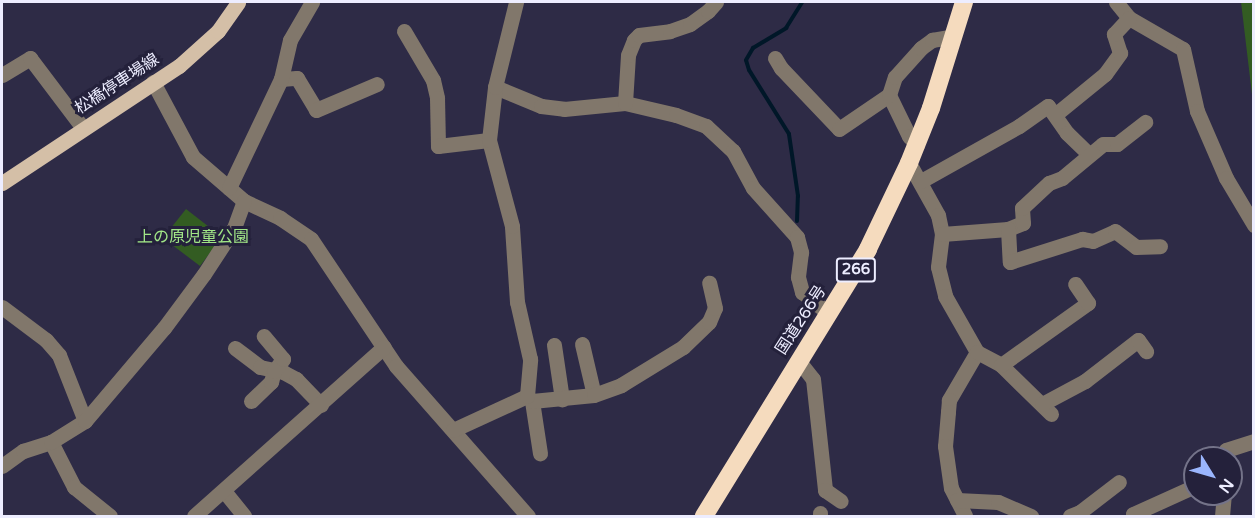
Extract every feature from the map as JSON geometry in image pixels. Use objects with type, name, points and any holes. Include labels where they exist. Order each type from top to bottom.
[{"type":"highway","name":"国道266号","points":[[704,516],[868,249],[917,145],[964,2]]},
{"type":"main road","name":"松橋停車場線","points":[[2,183],[202,47],[218,31],[238,2]]},
{"type":"street","points":[[229,189],[281,80],[290,40],[312,2]]},
{"type":"street","points":[[516,2],[495,87],[489,140],[512,226],[517,302],[530,359],[530,398],[540,453]]},
{"type":"street","points":[[625,103],[628,56],[634,40],[639,35],[670,31],[690,24],[716,2]]},
{"type":"street","points":[[1116,2],[1129,18],[1183,49],[1197,111],[1226,178],[1254,225]]},
{"type":"street","points":[[1056,114],[1105,74],[1120,53],[1114,34],[1129,18]]},
{"type":"street","points":[[404,30],[425,61],[433,80],[437,98],[438,146],[489,140]]},
{"type":"street","points":[[775,58],[781,68],[839,129],[889,95],[895,76],[921,48],[932,40],[954,36]]},
{"type":"street","points":[[2,75],[30,58],[83,128]]},
{"type":"street","points":[[281,80],[297,78],[316,110],[377,84]]},
{"type":"street","points":[[153,82],[192,157],[244,201],[280,218],[311,238],[396,366],[528,516]]},
{"type":"street","points":[[495,87],[541,106],[625,103],[676,115],[706,126],[733,151],[760,196],[797,237],[801,252],[798,277],[802,292],[828,313]]},
{"type":"street","points":[[889,95],[909,136],[917,145]]},
{"type":"street","points":[[921,181],[1018,126],[1048,106],[1056,114],[1067,133],[1089,154]]},
{"type":"street","points":[[942,234],[1008,229],[1023,223],[1022,208],[1049,183],[1062,178],[1103,144],[1117,144],[1145,122]]},
{"type":"street","points":[[909,163],[938,215],[942,234],[938,267],[945,296],[977,352],[1001,364],[1047,409],[1138,340]]},
{"type":"street","points":[[2,466],[23,451],[51,442],[85,421],[164,328],[197,283],[234,228],[244,201]]},
{"type":"street","points":[[1008,229],[1010,262],[1082,239],[1093,241],[1114,231],[1136,247],[1160,246]]},
{"type":"street","points":[[453,430],[530,398],[562,399],[594,394],[621,385],[683,347],[709,322],[714,308],[709,284]]},
{"type":"street","points":[[1001,364],[1088,303],[1075,284]]},
{"type":"street","points":[[2,307],[46,340],[59,355],[85,421]]},
{"type":"street","points":[[251,401],[271,382],[274,371],[283,359],[264,336]]},
{"type":"street","points":[[582,344],[594,394]]},
{"type":"street","points":[[554,345],[562,399]]},
{"type":"street","points":[[194,516],[384,347]]},
{"type":"street","points":[[235,348],[260,367],[283,372],[296,379],[321,405]]},
{"type":"street","points":[[965,516],[951,488],[945,446],[950,400],[977,352]]},
{"type":"street","points":[[798,360],[813,379],[825,490],[841,501]]},
{"type":"street","points":[[1238,446],[1254,441]]},
{"type":"street","points":[[51,442],[74,487],[110,516]]},
{"type":"street","points":[[1070,516],[1080,512],[1119,482]]},
{"type":"street","points":[[224,491],[244,516]]},
{"type":"street","points":[[1134,516],[1133,514],[1183,491]]},
{"type":"street","points":[[957,500],[998,502],[1031,516]]},
{"type":"green space","points":[[1241,2],[1253,2],[1253,103]]},
{"type":"green space","name":"上の原児童公園","points":[[186,209],[222,237],[200,266],[163,238]]},
{"type":"waterway","points":[[797,221],[798,196],[789,134],[749,70],[746,60],[753,48],[786,28],[802,2]]}]
